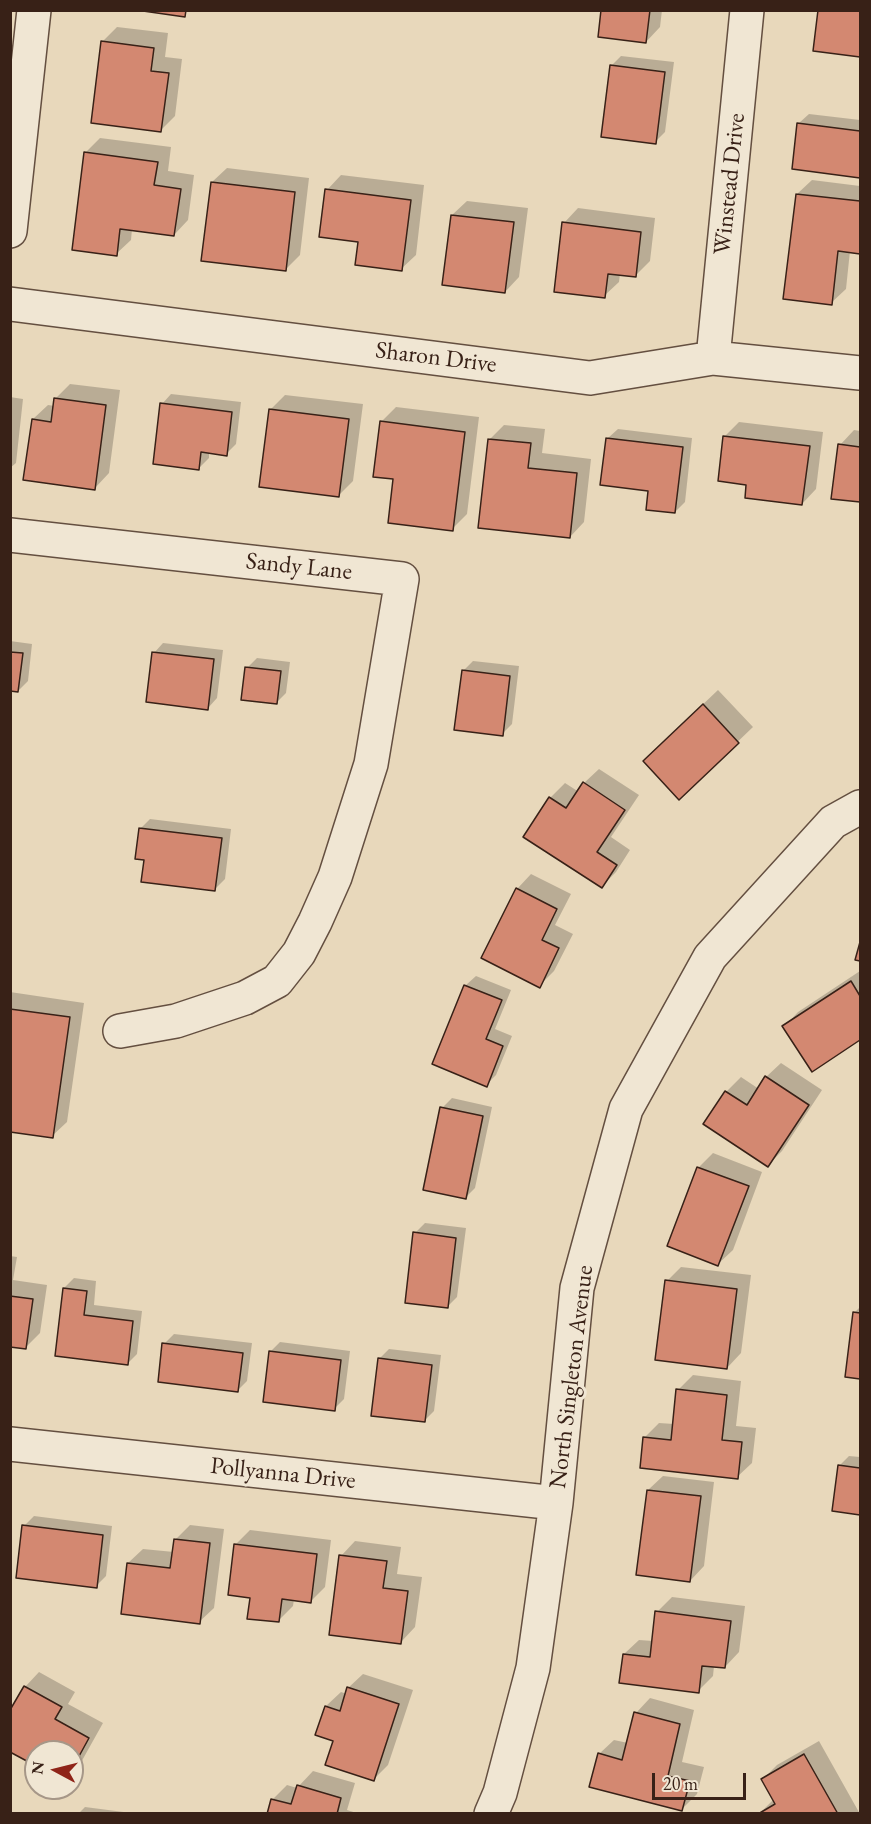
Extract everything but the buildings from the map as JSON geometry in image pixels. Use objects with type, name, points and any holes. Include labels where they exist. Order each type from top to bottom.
[{"type":"street","points":[[10,231],[34,10]]},
{"type":"street","name":"Winstead Drive","points":[[713,358],[747,10]]},
{"type":"street","name":"Sharon Drive","points":[[10,304],[590,378],[713,358],[861,374]]},
{"type":"street","name":"Sandy Lane","points":[[10,535],[402,579],[371,764],[335,877],[299,953],[277,981],[245,998],[176,1021],[120,1031]]},
{"type":"street","name":"North Singleton Avenue","points":[[491,1814],[500,1793],[533,1668],[556,1503],[577,1288],[626,1109],[710,957],[833,822],[861,807]]},
{"type":"street","name":"Pollyanna Drive","points":[[10,1444],[556,1503]]}]
